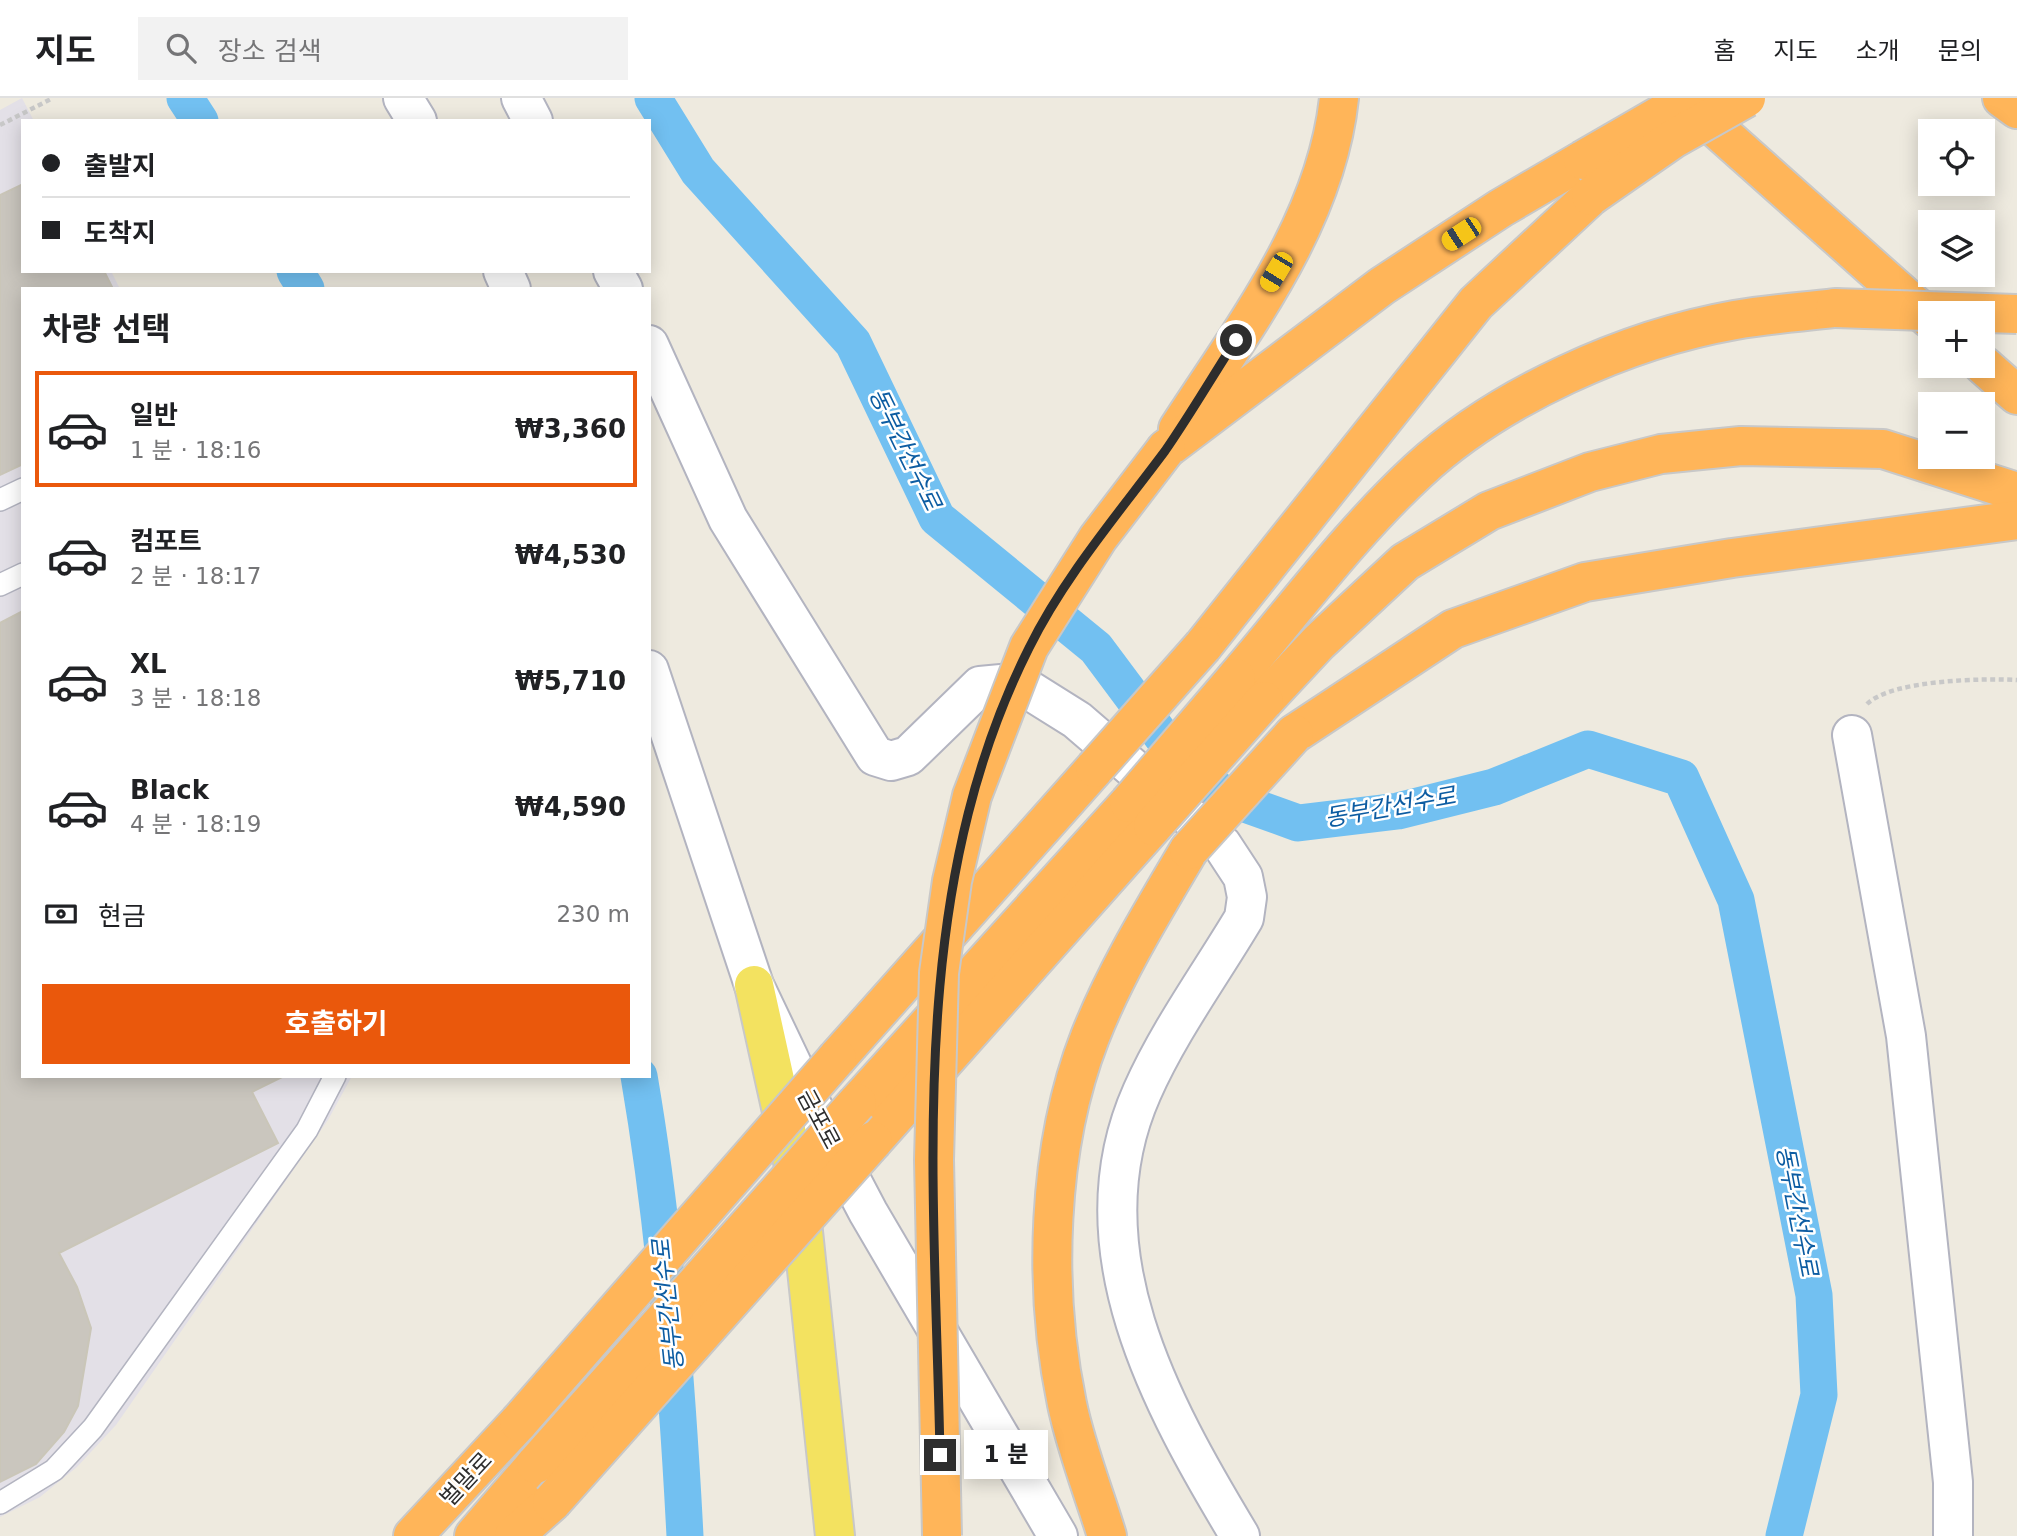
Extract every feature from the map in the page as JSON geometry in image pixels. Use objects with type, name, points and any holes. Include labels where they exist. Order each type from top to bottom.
[{"type":"highway","points":[[942,1536],[934,1160],[939,973],[952,881],[972,796],[1029,648],[1098,538],[1166,449],[1304,227],[1335,138],[1339,98]]},
{"type":"highway","points":[[1682,98],[1918,307]]},
{"type":"highway","points":[[1587,178],[1690,98]]},
{"type":"highway","points":[[1166,449],[1382,286],[1501,208],[1587,178],[1673,139],[1746,98]]},
{"type":"highway","points":[[2002,98],[2017,109]]},
{"type":"highway","name":"벌말로","points":[[413,1536],[519,1422],[837,1058],[1203,646],[1476,303],[1587,178]]},
{"type":"highway","points":[[514,1536],[552,1502],[873,1141],[1141,814],[1250,689],[1353,541],[1419,471],[1479,424],[1554,381],[1626,349],[1734,320],[1835,308],[2017,314]]},
{"type":"highway","points":[[1995,376],[2017,395]]},
{"type":"highway","points":[[1250,689],[1319,642],[1405,562],[1489,510],[1590,472],[1661,454],[1741,446],[1883,449],[2017,492]]},
{"type":"highway","points":[[1107,1536],[1067,1405],[1054,1310],[1053,1222],[1066,1118],[1089,1039],[1132,945],[1189,850],[1294,734],[1453,629],[1586,582],[1732,558],[2017,520]]},
{"type":"highway","name":"벌말로","points":[[474,1536],[856,1103],[1141,814]]},
{"type":"main road","points":[[754,985],[798,1184],[835,1536]]},
{"type":"street","points":[[403,98],[416,119]]},
{"type":"street","points":[[521,98],[532,119]]},
{"type":"street","points":[[651,349],[728,519],[875,756],[891,761],[908,756],[980,686],[1012,683],[1026,688],[1077,720],[1222,845],[1243,877],[1247,897],[1244,918],[1160,1056],[1141,1094],[1119,1175],[1117,1213],[1125,1293],[1142,1343],[1196,1461],[1240,1536]]},
{"type":"street","name":"금포로","points":[[651,676],[754,985],[807,1096],[868,1212],[1058,1536]]},
{"type":"street","points":[[1852,735],[1906,1037],[1946,1405],[1953,1482],[1952,1536]]},
{"type":"lane","points":[[0,500],[21,490]]},
{"type":"lane","points":[[0,585],[21,575]]},
{"type":"lane","points":[[0,1503],[54,1470],[93,1428],[283,1165],[307,1130],[334,1078]]},
{"type":"path","points":[[0,125],[53,98]]},
{"type":"path","points":[[1852,735],[1858,713],[1873,698],[1901,688],[1995,679],[2017,680]]},
{"type":"shaded area","points":[[22,98],[33,119],[21,119],[21,273],[112,273],[119,287],[21,287],[21,1078],[351,1078],[328,1120],[116,1425],[77,1467],[40,1497],[0,1517],[0,110]]},
{"type":"building","points":[[21,185],[21,273],[105,273],[112,287],[21,287],[21,465],[0,475],[0,195]]},
{"type":"building","points":[[21,612],[21,1078],[280,1078],[252,1092],[278,1143],[59,1253],[77,1287],[91,1328],[78,1406],[64,1432],[36,1464],[0,1482],[0,623]]},
{"type":"waterway","name":"동부간선수로","points":[[185,98],[199,119]]},
{"type":"waterway","name":"동부간선수로","points":[[653,98],[698,171],[853,343],[937,518],[1096,648],[1187,770],[1234,800],[1298,823],[1398,811],[1494,787],[1588,749],[1681,778],[1736,900],[1814,1295],[1819,1395],[1784,1536]]},
{"type":"waterway","name":"동부간선수로","points":[[296,273],[305,287]]},
{"type":"waterway","name":"동부간선수로","points":[[639,1078],[669,1305],[685,1536]]},
{"type":"route","points":[[940,1455],[934,1160],[939,973],[952,881],[972,796],[995,730],[1029,648],[1098,538],[1166,449],[1236,340]]}]
